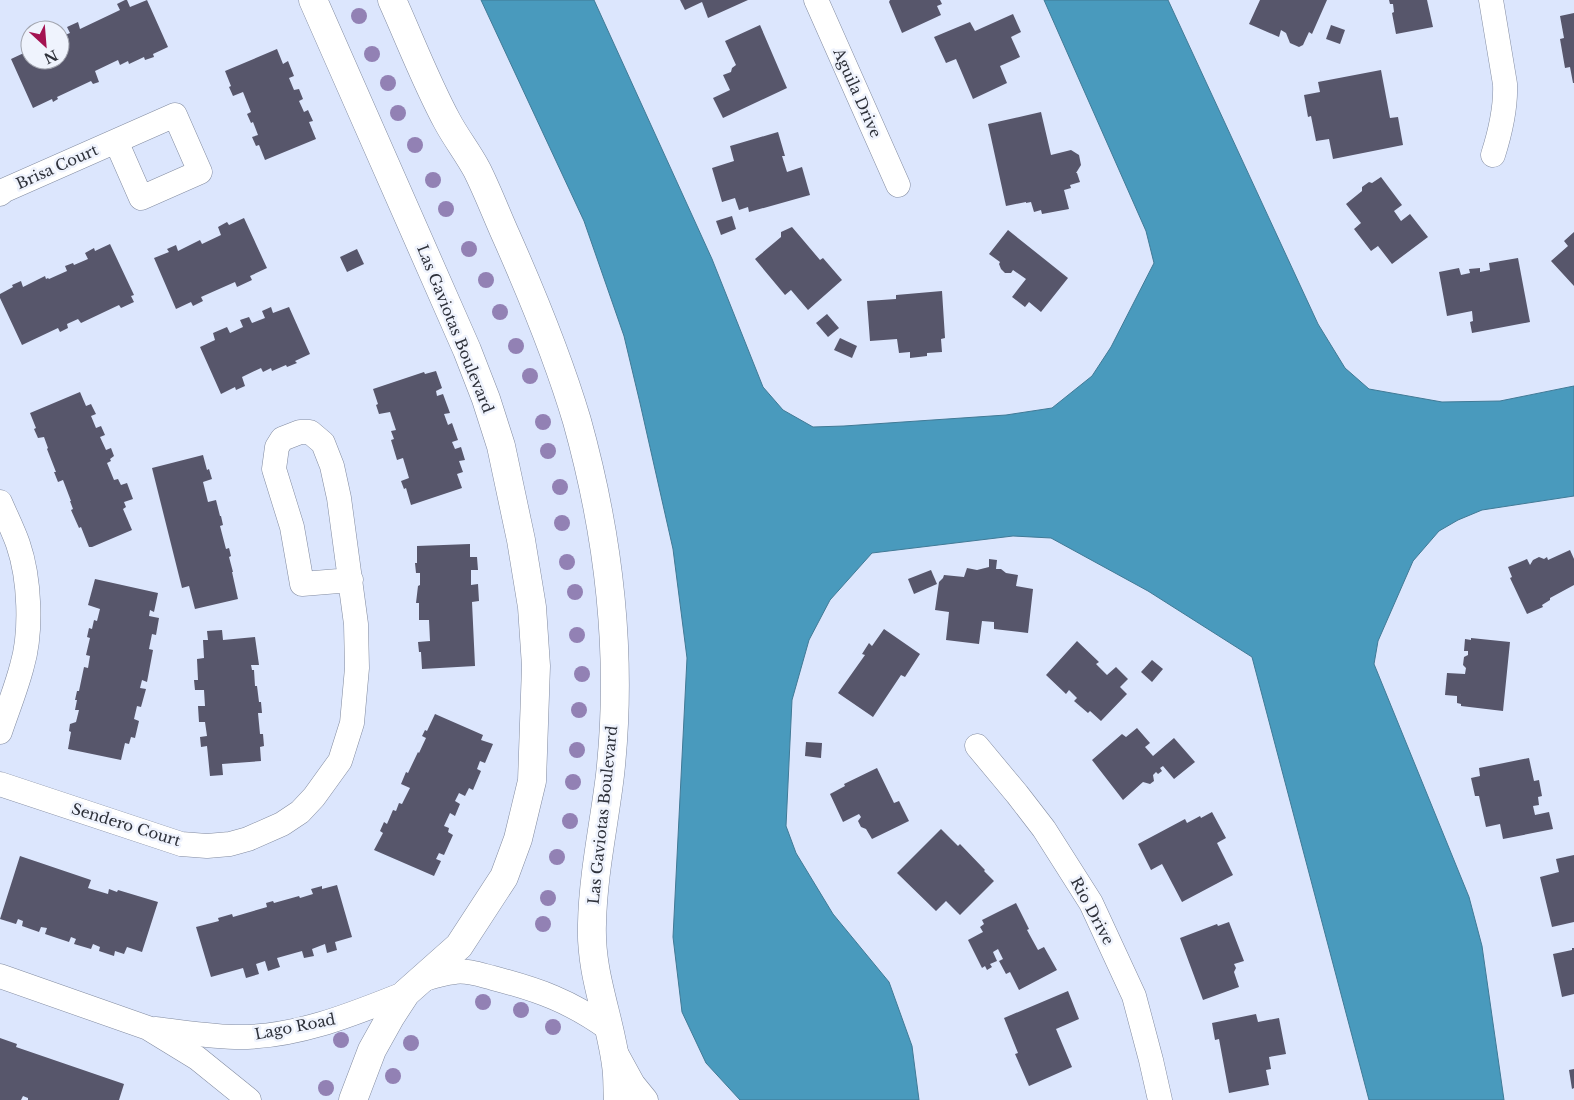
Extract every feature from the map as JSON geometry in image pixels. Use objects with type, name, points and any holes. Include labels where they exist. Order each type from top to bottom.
[{"type":"street","name":"Las Gaviotas Boulevard","points":[[313,0],[467,350],[486,400],[501,446],[512,494],[532,607],[536,666],[532,781],[518,840],[504,877],[459,946],[415,986],[391,1016],[372,1050],[353,1100]]},
{"type":"street","name":"Las Gaviotas Boulevard","points":[[392,0],[448,123],[476,169],[537,305],[562,371],[578,425],[594,495],[611,595],[614,665],[610,774],[594,887],[592,926],[594,970],[617,1067],[618,1100]]},
{"type":"street","name":"Aguila Drive","points":[[816,0],[898,185]]},
{"type":"street","points":[[1491,0],[1505,84],[1505,96],[1493,156]]},
{"type":"street","name":"Brisa Court","points":[[0,194],[5,190],[116,141]]},
{"type":"street","name":"Sendero Court","points":[[0,784],[180,844],[207,846],[230,844],[248,839],[282,824],[300,812],[314,797],[340,761],[352,724],[358,668],[351,580],[339,498],[332,466],[323,443],[310,432],[300,432],[282,439],[277,447],[274,469],[292,527],[302,584],[351,580]]},
{"type":"street","points":[[0,502],[22,558],[29,631],[23,666],[0,732]]},
{"type":"street","name":"Rio Drive","points":[[977,746],[1044,829],[1091,903],[1134,996],[1160,1100]]},
{"type":"street","name":"Lago Road","points":[[148,1028],[240,1037],[271,1034],[337,1020],[415,986],[456,972],[475,973],[548,994],[572,1004],[611,1038],[633,1084],[646,1100]]},
{"type":"street","name":"Lago Road","points":[[0,976],[148,1028],[197,1058],[249,1100]]},
{"type":"water","points":[[481,0],[594,0],[712,259],[763,387],[783,410],[813,427],[1006,415],[1052,408],[1092,376],[1111,347],[1154,263],[1146,231],[1044,0],[1168,0],[1318,324],[1345,368],[1369,389],[1442,402],[1500,401],[1574,386],[1574,496],[1482,510],[1458,520],[1439,531],[1413,561],[1378,641],[1374,664],[1469,897],[1482,946],[1504,1100],[1369,1100],[1252,657],[1148,591],[1051,538],[1013,536],[872,553],[830,600],[809,640],[792,700],[786,826],[796,853],[833,914],[889,982],[912,1046],[919,1100],[740,1100],[706,1063],[682,1012],[673,937],[687,658],[673,549],[640,403],[624,336],[584,221]]},
{"type":"building","points":[[127,0],[130,7],[147,0],[168,47],[153,54],[154,57],[145,60],[144,57],[129,64],[128,61],[120,65],[118,60],[95,71],[99,82],[93,84],[91,81],[57,97],[58,99],[53,102],[52,99],[33,108],[11,59],[20,55],[20,70],[70,70],[70,26],[78,22],[80,29],[120,10],[117,4]]},
{"type":"building","points":[[680,0],[748,0],[708,18],[702,2],[685,10]]},
{"type":"building","points":[[890,0],[940,0],[942,4],[937,6],[941,15],[902,33],[889,2]]},
{"type":"building","points":[[1260,0],[1327,0],[1312,34],[1309,32],[1303,45],[1299,47],[1290,43],[1286,33],[1281,30],[1279,37],[1249,24]]},
{"type":"building","points":[[1389,0],[1427,0],[1433,27],[1396,34],[1392,13],[1394,12],[1393,4],[1390,4]]},
{"type":"building","points":[[1574,13],[1573,83],[1570,67],[1565,68],[1560,39],[1564,38],[1560,16]]},
{"type":"building","points":[[1013,14],[1021,32],[1011,37],[1020,57],[1000,66],[1007,83],[973,99],[956,59],[946,63],[934,37],[970,22],[975,31]]},
{"type":"building","points":[[760,25],[787,88],[723,118],[713,98],[730,90],[723,75],[731,72],[732,68],[736,65],[725,41]]},
{"type":"building","points":[[1331,25],[1345,30],[1340,44],[1326,39]]},
{"type":"building","points":[[277,49],[283,64],[288,61],[294,76],[289,78],[294,90],[299,89],[303,99],[299,101],[304,112],[308,110],[313,121],[309,122],[316,139],[265,160],[259,145],[256,146],[252,137],[258,135],[253,122],[251,123],[247,114],[251,112],[243,92],[233,96],[225,71]]},
{"type":"building","points":[[1381,70],[1390,118],[1398,117],[1403,145],[1333,159],[1329,139],[1316,141],[1311,116],[1308,117],[1304,95],[1320,92],[1318,82]]},
{"type":"building","points":[[1041,112],[1051,155],[1071,150],[1079,155],[1081,165],[1076,173],[1080,182],[1070,185],[1071,188],[1064,190],[1069,209],[1042,214],[1041,210],[1034,212],[1031,202],[1006,206],[988,124]]},
{"type":"building","points":[[778,132],[785,156],[782,156],[787,172],[802,167],[810,195],[749,212],[748,207],[739,210],[735,198],[722,202],[712,168],[734,161],[730,146]]},
{"type":"building","points":[[1381,177],[1402,205],[1394,211],[1401,221],[1410,214],[1428,237],[1392,264],[1378,246],[1371,251],[1354,229],[1361,223],[1346,204],[1362,191],[1362,187]]},
{"type":"building","points":[[732,216],[736,229],[721,235],[716,221]]},
{"type":"building","points":[[244,218],[267,268],[250,276],[252,280],[237,287],[235,282],[201,297],[203,301],[193,306],[191,302],[176,309],[154,258],[169,252],[167,249],[176,245],[178,251],[200,240],[202,244],[221,235],[218,227],[227,222],[229,225]]},
{"type":"building","points":[[792,227],[820,260],[823,258],[842,280],[808,310],[791,290],[785,295],[755,259],[781,237],[781,232]]},
{"type":"building","points":[[1008,230],[1068,278],[1041,312],[1029,302],[1025,307],[1012,297],[1026,279],[1013,270],[1011,273],[1005,273],[1001,269],[1000,262],[989,254]]},
{"type":"building","points":[[1574,232],[1574,286],[1551,261],[1568,246],[1564,241]]},
{"type":"building","points":[[110,244],[134,295],[131,296],[134,302],[121,308],[119,305],[81,323],[78,319],[67,324],[68,328],[60,332],[58,328],[22,345],[0,298],[0,294],[21,281],[23,287],[45,276],[46,279],[49,279],[67,271],[65,266],[73,263],[74,265],[88,259],[85,253],[94,248],[95,251]]},
{"type":"building","points":[[357,249],[364,264],[347,272],[340,257]]},
{"type":"building","points":[[1518,258],[1530,322],[1472,333],[1470,322],[1473,321],[1472,311],[1447,316],[1439,272],[1459,268],[1461,275],[1470,273],[1469,269],[1480,268],[1480,272],[1490,270],[1489,263]]},
{"type":"building","points":[[942,291],[945,338],[941,339],[942,352],[927,353],[927,356],[910,358],[910,352],[899,353],[897,339],[870,341],[867,301],[896,299],[896,295]]},
{"type":"building","points":[[271,307],[273,313],[289,307],[310,354],[287,367],[286,365],[272,371],[271,368],[263,372],[261,368],[242,377],[245,386],[236,390],[235,387],[221,394],[200,347],[215,340],[213,333],[227,327],[230,333],[243,327],[240,320],[249,317],[252,323],[265,318],[262,311]]},
{"type":"building","points":[[827,314],[839,328],[828,337],[816,323]]},
{"type":"building","points":[[840,338],[857,346],[852,358],[834,350]]},
{"type":"building","points":[[436,371],[442,388],[436,391],[437,396],[443,394],[450,413],[444,414],[448,425],[452,423],[458,440],[452,442],[455,449],[461,447],[465,460],[459,461],[463,472],[457,474],[462,488],[411,505],[406,488],[404,489],[401,481],[409,478],[403,458],[397,460],[391,440],[394,439],[391,431],[396,430],[390,412],[379,414],[373,389],[424,372],[425,374]]},
{"type":"building","points":[[80,392],[86,406],[91,404],[96,414],[91,416],[96,428],[101,426],[105,435],[100,437],[106,450],[111,448],[114,456],[107,463],[114,480],[118,479],[121,485],[127,483],[133,499],[124,502],[126,507],[123,509],[132,530],[92,547],[89,547],[81,527],[79,528],[71,510],[73,509],[71,501],[63,480],[58,482],[44,437],[38,438],[30,413]]},
{"type":"building","points":[[203,455],[207,470],[209,469],[212,479],[203,482],[208,502],[216,500],[221,516],[223,525],[220,526],[226,549],[229,548],[231,556],[229,557],[238,599],[195,609],[189,586],[182,588],[152,468]]},
{"type":"building","points":[[470,544],[470,557],[477,557],[478,570],[471,570],[471,585],[478,584],[479,601],[472,602],[475,666],[422,669],[421,652],[419,652],[418,642],[430,641],[429,620],[419,620],[419,603],[416,603],[418,586],[420,585],[420,573],[416,573],[415,563],[417,563],[417,546]]},
{"type":"building","points":[[1570,550],[1574,559],[1574,585],[1550,598],[1550,600],[1542,605],[1543,607],[1527,614],[1510,578],[1512,577],[1508,567],[1527,559],[1530,565],[1533,560],[1539,557],[1544,559],[1547,557],[1548,560]]},
{"type":"building","points":[[989,559],[997,560],[996,569],[1018,575],[1016,586],[1033,589],[1028,633],[994,629],[994,622],[982,621],[979,644],[946,640],[949,612],[935,610],[939,582],[944,575],[964,577],[967,568],[977,570],[989,567]]},
{"type":"building","points":[[931,570],[937,584],[914,594],[908,579]]},
{"type":"building","points":[[95,579],[158,593],[154,612],[150,610],[149,616],[159,618],[156,635],[152,634],[149,649],[153,650],[147,682],[142,680],[140,688],[146,689],[141,707],[137,706],[134,719],[139,721],[135,738],[131,737],[129,744],[125,743],[121,760],[68,749],[71,732],[69,731],[70,724],[76,722],[79,710],[75,710],[77,691],[79,691],[84,667],[88,668],[90,656],[86,655],[90,638],[87,637],[89,628],[92,629],[94,620],[97,621],[100,609],[88,605]]},
{"type":"building","points":[[884,629],[920,654],[905,677],[901,675],[873,717],[838,693],[865,655],[862,654],[869,643],[872,646]]},
{"type":"building","points":[[222,630],[223,640],[255,637],[259,665],[251,665],[252,670],[254,670],[259,702],[261,702],[262,713],[258,713],[260,734],[263,734],[264,746],[260,747],[261,761],[222,764],[223,775],[210,776],[207,746],[201,747],[200,737],[207,736],[205,722],[199,722],[198,706],[205,706],[204,690],[195,690],[194,680],[198,680],[197,659],[204,658],[203,640],[208,640],[207,631]]},
{"type":"building","points":[[1471,638],[1510,642],[1503,711],[1461,706],[1461,704],[1457,703],[1457,696],[1445,695],[1447,673],[1465,674],[1464,657],[1468,655],[1468,651],[1464,651],[1465,639],[1471,640]]},
{"type":"building","points":[[1077,641],[1099,662],[1096,664],[1107,675],[1116,667],[1128,679],[1120,687],[1127,694],[1101,721],[1074,701],[1077,698],[1069,690],[1066,694],[1046,675]]},
{"type":"building","points":[[1152,660],[1163,669],[1152,682],[1141,672]]},
{"type":"building","points":[[435,714],[483,735],[481,740],[493,744],[485,763],[480,761],[477,769],[481,771],[473,790],[469,788],[465,796],[459,793],[455,801],[460,804],[455,816],[450,813],[444,826],[449,828],[448,832],[453,835],[444,855],[439,853],[436,859],[441,861],[434,876],[374,850],[383,833],[380,831],[384,822],[387,824],[393,810],[396,811],[399,803],[402,804],[410,788],[401,784],[406,772],[408,773],[419,753],[426,738],[422,736],[425,730],[427,731]]},
{"type":"building","points":[[1137,728],[1150,743],[1145,747],[1153,756],[1174,738],[1195,762],[1174,779],[1163,766],[1160,768],[1162,771],[1158,774],[1156,772],[1153,775],[1154,781],[1150,784],[1143,782],[1123,800],[1092,760],[1122,734],[1126,737]]},
{"type":"building","points":[[806,742],[822,743],[821,758],[805,756]]},
{"type":"building","points":[[1529,758],[1534,781],[1539,780],[1542,796],[1538,797],[1539,805],[1533,806],[1535,815],[1549,812],[1553,829],[1503,839],[1500,824],[1486,827],[1479,796],[1475,796],[1471,778],[1480,776],[1479,768]]},
{"type":"building","points":[[877,768],[894,803],[899,801],[909,821],[872,839],[866,829],[861,827],[858,821],[861,817],[859,814],[843,822],[830,794],[845,786],[844,784]]},
{"type":"building","points":[[1212,812],[1226,838],[1217,843],[1233,875],[1182,902],[1162,864],[1151,870],[1138,844],[1185,819],[1187,823]]},
{"type":"building","points":[[941,829],[958,846],[960,844],[994,881],[960,915],[946,901],[936,911],[897,873]]},
{"type":"building","points":[[1574,855],[1574,922],[1552,927],[1540,877],[1559,872],[1556,859]]},
{"type":"building","points":[[20,856],[91,880],[88,888],[108,894],[109,889],[117,892],[118,890],[158,902],[142,952],[127,947],[124,954],[115,951],[114,956],[99,951],[100,947],[93,944],[91,949],[74,944],[76,939],[71,937],[69,942],[45,934],[47,928],[41,927],[39,932],[22,926],[23,921],[18,919],[16,924],[0,919]]},
{"type":"building","points":[[337,885],[352,937],[335,942],[337,950],[327,953],[325,944],[312,949],[314,956],[304,958],[302,951],[277,958],[280,967],[268,971],[265,961],[256,964],[259,974],[246,978],[243,968],[211,977],[196,927],[219,921],[218,918],[232,914],[233,917],[267,907],[266,903],[273,901],[274,903],[313,894],[311,889],[322,886],[322,889]]},
{"type":"building","points":[[1016,903],[1038,950],[1044,947],[1057,970],[1019,990],[1010,972],[1006,974],[999,961],[1003,959],[998,949],[993,952],[997,961],[990,964],[992,967],[987,970],[985,966],[982,968],[968,940],[983,932],[980,927],[984,924],[982,920]]},
{"type":"building","points":[[1229,922],[1244,961],[1234,964],[1236,968],[1234,972],[1239,987],[1203,1000],[1180,938],[1217,924],[1218,926]]},
{"type":"building","points":[[1574,948],[1574,994],[1562,997],[1553,954],[1572,950]]},
{"type":"building","points":[[1068,991],[1079,1019],[1056,1029],[1072,1067],[1029,1086],[1015,1054],[1018,1053],[1004,1018]]},
{"type":"building","points":[[1256,1014],[1258,1022],[1279,1018],[1286,1054],[1269,1057],[1271,1069],[1266,1070],[1269,1085],[1229,1093],[1219,1039],[1215,1040],[1212,1023]]},
{"type":"building","points":[[0,1038],[17,1044],[16,1047],[124,1084],[119,1100],[28,1100],[28,1098],[23,1096],[21,1100],[0,1100]]},
{"type":"building","points":[[1574,1069],[1574,1088],[1572,1089],[1569,1070]]}]
